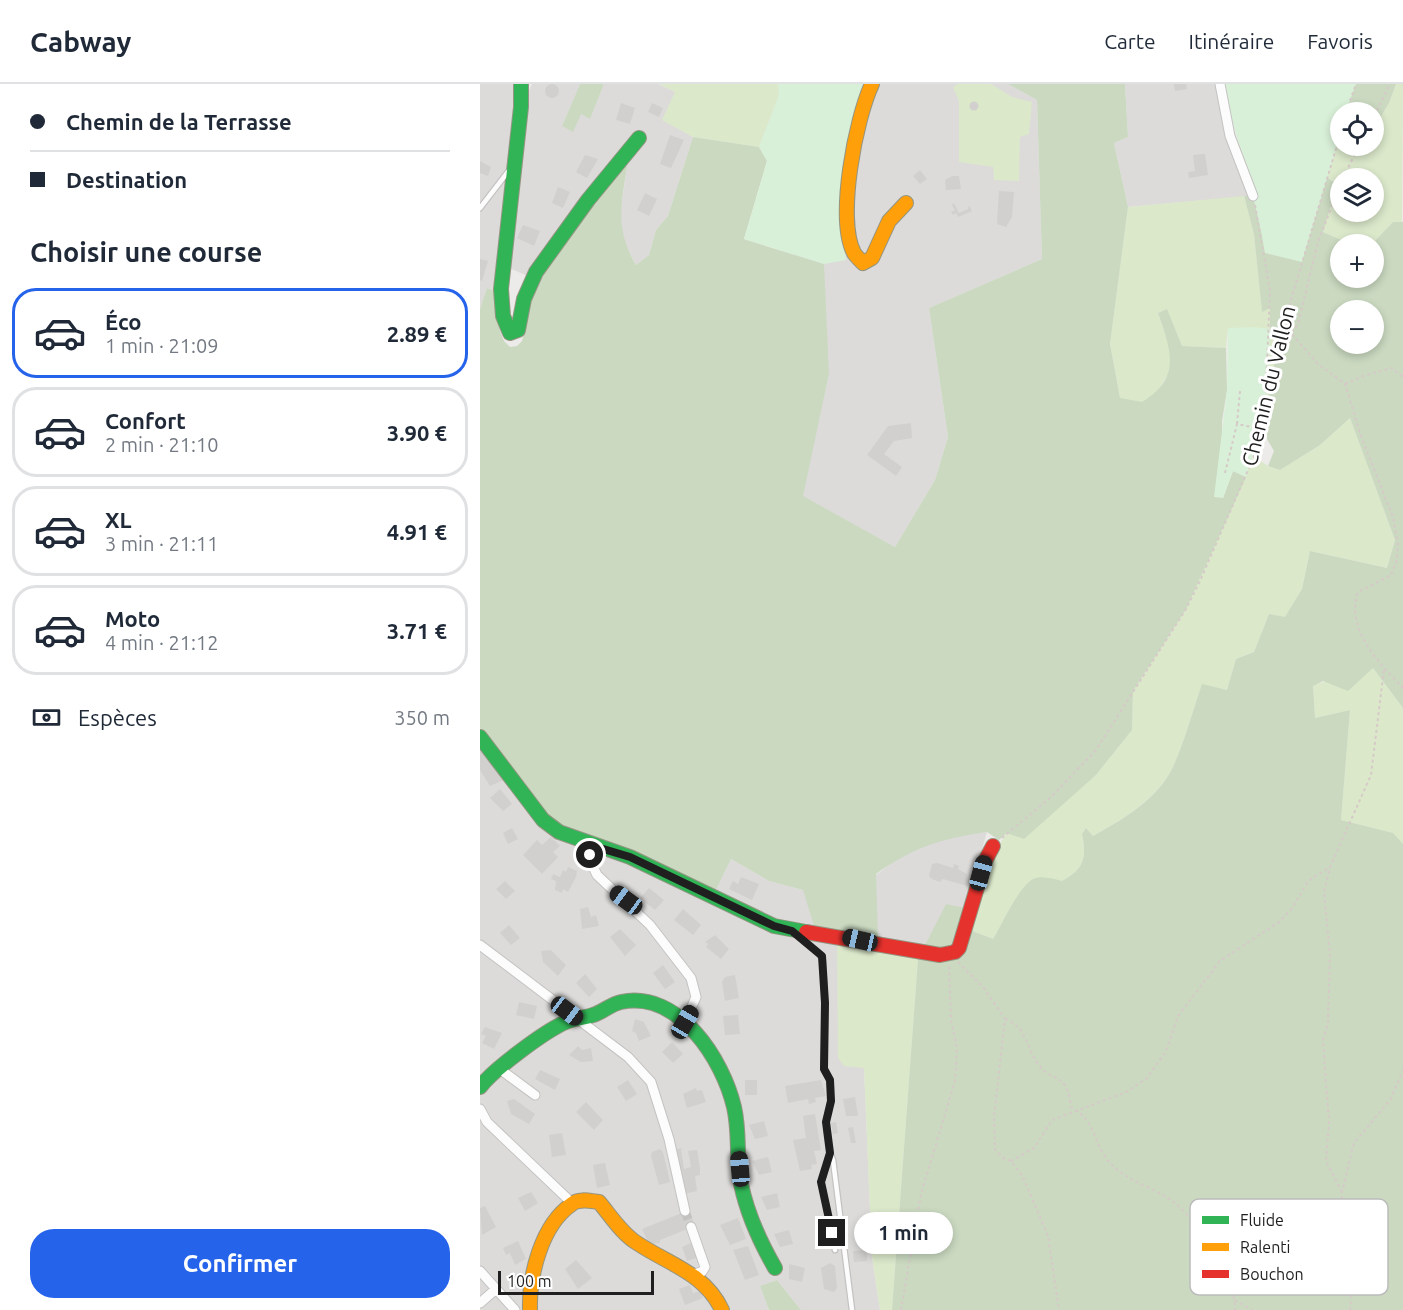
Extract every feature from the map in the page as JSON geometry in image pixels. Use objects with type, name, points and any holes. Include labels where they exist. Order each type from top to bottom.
[{"type":"street","points":[[521,84],[502,281],[505,326],[513,334],[519,326],[528,286],[542,262],[588,200],[639,138]]},
{"type":"street","points":[[872,84],[857,124],[848,184],[851,240],[858,261],[869,262],[883,230],[894,213],[906,203]]},
{"type":"street","points":[[1220,84],[1230,136],[1253,196]]},
{"type":"street","points":[[480,737],[543,820],[559,832],[590,845],[630,857],[774,926],[792,931],[949,954],[959,948],[985,861],[993,846]]},
{"type":"street","points":[[590,845],[591,862],[597,875],[650,925],[692,978],[696,997],[685,1022]]},
{"type":"street","points":[[480,945],[628,1058],[651,1082],[658,1100],[685,1211]]},
{"type":"street","points":[[480,1087],[497,1067],[552,1029],[594,1015],[613,1004],[633,1001],[657,1008],[685,1022],[707,1047],[723,1075],[734,1107],[741,1184],[767,1256],[775,1268]]},
{"type":"street","points":[[497,1067],[535,1095]]},
{"type":"street","points":[[480,1109],[487,1122],[572,1203]]},
{"type":"street","points":[[530,1310],[530,1280],[548,1232],[572,1203],[582,1200],[599,1202],[635,1242],[693,1274],[712,1291],[722,1310]]},
{"type":"street","points":[[691,1227],[705,1267],[702,1272],[693,1274]]},
{"type":"street","points":[[480,1271],[515,1310]]},
{"type":"street","points":[[480,1303],[496,1289]]},
{"type":"lane","points":[[480,208],[515,164]]},
{"type":"lane","points":[[792,931],[818,952],[823,961],[824,1069],[830,1080],[831,1101],[826,1122],[852,1310]]},
{"type":"lane","points":[[830,1153],[821,1182],[835,1250]]},
{"type":"path","points":[[1350,102],[1356,84]]},
{"type":"path","points":[[1381,102],[1390,84]]},
{"type":"path","name":"Chemin du Vallon","points":[[993,846],[1078,770],[1096,750],[1186,609],[1200,581],[1246,477],[1261,429],[1280,337],[1334,156]]},
{"type":"path","points":[[1253,196],[1260,222],[1270,290],[1270,329],[1264,416]]},
{"type":"path","points":[[1291,333],[1299,324],[1321,232],[1330,210]]},
{"type":"path","points":[[1270,329],[1291,333],[1310,356],[1345,384],[1361,436],[1393,517],[1398,544],[1391,575],[1358,592],[1354,603],[1354,618],[1371,652],[1403,688]]},
{"type":"path","points":[[1345,384],[1362,376],[1392,368],[1403,377]]},
{"type":"path","points":[[1225,472],[1237,424],[1240,391]]},
{"type":"path","points":[[1237,424],[1261,429]]},
{"type":"path","points":[[1342,1192],[1326,1161],[1329,1123],[1323,1041],[1328,1022],[1330,954],[1324,892],[1330,867],[1371,775],[1384,668]]},
{"type":"path","points":[[1011,1161],[1034,1148],[1052,1120],[1125,1092],[1147,1078],[1166,1050],[1178,1016],[1220,961],[1279,922],[1293,907],[1308,881],[1330,867]]},
{"type":"path","points":[[949,954],[983,987],[1005,1019],[1022,1030],[1039,1066],[1064,1083],[1069,1093],[1071,1107],[1089,1120],[1101,1152],[1112,1165],[1124,1175],[1174,1203],[1190,1220]]},
{"type":"path","points":[[901,1310],[921,1194],[955,1081],[957,1048],[951,1020],[949,954]]},
{"type":"path","points":[[1005,1019],[994,1138],[995,1149],[1003,1158],[1011,1161],[1023,1177],[1048,1236],[1059,1310]]},
{"type":"path","points":[[1341,1199],[1354,1143],[1390,1100],[1403,1071]]},
{"type":"path","points":[[1233,1295],[1235,1310]]},
{"type":"path","points":[[1350,1310],[1352,1295]]},
{"type":"path","points":[[1235,1300],[1252,1310]]},
{"type":"shaded area","points":[[480,84],[524,84],[529,91],[532,84],[580,84],[562,126],[581,114],[590,118],[604,84],[658,84],[676,92],[663,120],[693,137],[668,216],[656,230],[649,255],[636,265],[622,238],[621,208],[627,167],[537,280],[507,267],[505,295],[487,288],[480,309]]},
{"type":"shaded area","points":[[778,84],[1008,84],[1037,100],[1042,259],[929,308],[948,437],[935,480],[895,547],[802,496],[829,374],[767,161],[759,147],[779,95]]},
{"type":"shaded area","points":[[1125,84],[1223,84],[1238,150],[1253,196],[1128,207],[1114,143],[1128,137]]},
{"type":"shaded area","points":[[480,728],[546,815],[716,890],[731,859],[769,881],[803,890],[876,875],[901,856],[947,837],[987,832],[965,908],[931,939],[918,959],[838,944],[844,1066],[864,1067],[872,1257],[880,1310],[801,1310],[777,1280],[760,1286],[769,1310],[480,1310]]},
{"type":"green space","points":[[580,84],[604,84],[590,119],[581,114],[573,132],[562,126]]},
{"type":"green space","points":[[659,84],[778,84],[779,95],[759,147],[693,137],[662,120],[675,92]]},
{"type":"green space","points":[[778,84],[868,84],[859,106],[847,149],[843,192],[846,260],[824,264],[744,239],[767,161],[759,147],[779,95]]},
{"type":"green space","points":[[958,84],[991,84],[1012,97],[1032,102],[1029,134],[1020,137],[1019,181],[994,180],[993,167],[959,162],[959,101],[953,87]]},
{"type":"green space","points":[[1008,84],[1125,84],[1128,137],[1114,143],[1128,207],[1110,344],[1120,398],[1142,402],[1155,393],[1168,373],[1170,362],[1167,339],[1158,313],[1167,309],[1182,346],[1226,348],[1227,390],[1222,421],[1223,498],[1233,471],[1246,477],[1186,609],[1133,691],[1132,730],[1096,775],[1024,839],[1007,833],[999,840],[987,832],[956,837],[902,857],[876,874],[878,938],[814,926],[803,890],[769,881],[731,859],[716,890],[632,852],[591,841],[546,815],[480,728],[480,309],[487,288],[497,292],[500,331],[504,341],[510,347],[517,346],[522,341],[533,290],[546,265],[623,165],[627,167],[621,217],[622,228],[629,252],[636,265],[649,255],[656,230],[668,216],[693,137],[759,147],[767,161],[744,239],[824,264],[829,374],[803,496],[895,547],[935,480],[948,437],[929,308],[1042,259],[1037,100]]},
{"type":"green space","points":[[1223,84],[1356,84],[1350,102],[1330,102],[1330,156],[1334,156],[1302,262],[1265,253]]},
{"type":"green space","points":[[1331,84],[1396,84],[1384,111],[1384,102],[1337,102]]},
{"type":"green space","points":[[1396,84],[1403,84],[1402,222],[1393,222],[1382,234],[1330,235],[1323,232],[1330,208],[1330,222],[1384,222],[1384,168],[1330,168],[1330,179],[1327,177],[1334,156],[1384,156],[1384,111]]},
{"type":"green space","points":[[1322,174],[1330,179],[1330,208],[1323,232],[1330,235],[1330,288],[1384,288],[1384,234],[1382,234],[1393,222],[1403,222],[1403,708],[1373,668],[1348,691],[1323,681],[1313,686],[1315,718],[1350,710],[1341,820],[1393,833],[1403,844],[1403,1310],[892,1310],[918,959],[946,904],[965,908],[970,930],[993,939],[1016,898],[1033,879],[1040,877],[1062,881],[1075,872],[1084,856],[1082,834],[1086,828],[1093,836],[1124,818],[1153,795],[1168,776],[1182,745],[1202,684],[1227,690],[1236,659],[1254,652],[1269,614],[1285,617],[1302,589],[1310,551],[1387,568],[1395,540],[1350,418],[1320,445],[1280,470],[1268,466],[1274,451],[1261,429],[1280,337],[1270,329],[1270,308],[1262,312],[1254,234],[1244,196],[1253,196],[1260,222]]},
{"type":"green space","points":[[1244,196],[1254,234],[1262,311],[1270,308],[1280,337],[1265,416],[1269,329],[1228,328],[1226,348],[1182,346],[1166,310],[1158,313],[1171,351],[1170,371],[1156,394],[1151,426],[1120,398],[1110,344],[1128,207]]},
{"type":"green space","points":[[1228,328],[1270,329],[1265,416],[1246,477],[1233,471],[1223,498],[1214,497],[1227,390]]},
{"type":"green space","points":[[1350,418],[1395,540],[1387,568],[1310,551],[1302,589],[1285,618],[1269,614],[1254,652],[1236,659],[1227,690],[1202,685],[1173,768],[1161,786],[1124,818],[1093,836],[1086,828],[1082,834],[1084,856],[1075,872],[1062,881],[1048,879],[1027,887],[1012,905],[993,939],[970,930],[991,857],[1007,833],[1067,799],[1096,775],[1132,730],[1133,691],[1186,609],[1254,456],[1268,466],[1280,470],[1320,445]]},
{"type":"green space","points":[[1373,668],[1403,708],[1403,844],[1392,833],[1341,820],[1350,710],[1315,718],[1313,685]]},
{"type":"green space","points":[[837,944],[918,959],[892,1310],[880,1310],[872,1257],[864,1068],[844,1066],[838,1058]]},
{"type":"green space","points":[[777,1280],[801,1310],[769,1310],[760,1286]]},
{"type":"building","points":[[549,84],[555,84],[559,91],[555,98],[549,98],[545,94],[545,88]]},
{"type":"building","points":[[1174,84],[1186,84],[1187,89],[1175,91]]},
{"type":"building","points":[[974,101],[979,106],[974,111],[969,106]]},
{"type":"building","points":[[621,103],[635,108],[630,124],[616,120]]},
{"type":"building","points":[[652,103],[663,108],[659,117],[648,112]]},
{"type":"building","points":[[670,135],[684,140],[671,168],[660,164]]},
{"type":"building","points":[[1205,154],[1208,175],[1189,178],[1188,172],[1195,171],[1193,155]]},
{"type":"building","points":[[585,155],[598,159],[587,178],[576,172]]},
{"type":"building","points":[[480,161],[491,167],[488,176],[480,173]]},
{"type":"building","points":[[920,170],[927,179],[920,184],[913,176]]},
{"type":"building","points":[[952,176],[959,176],[961,189],[946,190],[945,180]]},
{"type":"building","points":[[558,187],[570,192],[563,208],[552,203]]},
{"type":"building","points":[[999,191],[1014,192],[1012,217],[1006,227],[997,224]]},
{"type":"building","points":[[645,193],[657,199],[649,216],[637,210]]},
{"type":"building","points":[[954,203],[959,213],[968,209],[969,205],[972,211],[958,217],[956,213],[953,215],[951,212],[955,210],[952,205]]},
{"type":"building","points":[[523,225],[540,231],[534,246],[517,238]]},
{"type":"building","points":[[480,259],[488,261],[482,281],[480,280]]},
{"type":"building","points":[[911,423],[912,438],[894,441],[884,454],[902,467],[896,476],[867,455],[888,426]]},
{"type":"building","points":[[484,749],[506,779],[490,786],[480,770],[480,752]]},
{"type":"building","points":[[500,789],[512,804],[503,811],[490,798]]},
{"type":"building","points":[[512,828],[518,839],[508,844],[503,833]]},
{"type":"building","points":[[551,837],[560,846],[553,852],[558,857],[542,874],[523,855],[537,840],[542,845]]},
{"type":"building","points":[[937,863],[953,868],[954,864],[959,866],[958,869],[967,874],[967,886],[943,879],[940,882],[932,879],[929,876],[932,864]]},
{"type":"building","points":[[568,867],[577,871],[576,877],[568,892],[563,889],[562,893],[555,890],[556,881],[551,879],[553,874],[560,877],[563,870],[566,872]]},
{"type":"building","points":[[741,877],[759,884],[752,900],[729,889],[733,881],[738,884]]},
{"type":"building","points":[[505,881],[515,891],[506,899],[496,889]]},
{"type":"building","points":[[649,888],[664,900],[655,910],[640,898]]},
{"type":"building","points":[[588,907],[591,917],[596,915],[599,926],[582,929],[580,909]]},
{"type":"building","points":[[683,909],[701,925],[693,935],[674,920]]},
{"type":"building","points":[[509,925],[520,938],[511,945],[500,933]]},
{"type":"building","points":[[620,929],[636,945],[625,956],[610,937]]},
{"type":"building","points":[[715,935],[729,949],[721,959],[706,947],[708,944],[705,942]]},
{"type":"building","points":[[551,950],[566,965],[558,976],[543,962],[541,951]]},
{"type":"building","points":[[663,965],[675,982],[665,989],[653,973]]},
{"type":"building","points":[[585,974],[597,989],[589,997],[576,983]]},
{"type":"building","points":[[735,975],[739,998],[725,1001],[722,982],[725,977]]},
{"type":"building","points":[[519,1002],[537,1006],[534,1019],[516,1015]]},
{"type":"building","points":[[738,1015],[740,1034],[725,1035],[723,1016]]},
{"type":"building","points":[[635,1019],[644,1022],[651,1036],[639,1041],[636,1033],[632,1031]]},
{"type":"building","points":[[485,1027],[502,1033],[494,1049],[482,1043],[486,1036],[481,1034]]},
{"type":"building","points":[[672,1042],[683,1054],[673,1063],[662,1052]]},
{"type":"building","points":[[578,1046],[582,1050],[591,1048],[593,1061],[581,1062],[569,1055]]},
{"type":"building","points":[[540,1070],[560,1079],[555,1090],[535,1079]]},
{"type":"building","points":[[628,1080],[637,1094],[626,1101],[617,1087]]},
{"type":"building","points":[[745,1080],[757,1080],[757,1095],[745,1095]]},
{"type":"building","points":[[821,1080],[826,1096],[815,1098],[816,1102],[809,1104],[808,1099],[788,1103],[785,1086]]},
{"type":"building","points":[[696,1088],[697,1091],[702,1090],[706,1102],[687,1108],[683,1094]]},
{"type":"building","points":[[855,1097],[858,1116],[846,1116],[843,1099]]},
{"type":"building","points":[[514,1099],[535,1114],[529,1124],[511,1114],[507,1101]]},
{"type":"building","points":[[586,1102],[603,1120],[594,1130],[576,1112]]},
{"type":"building","points":[[815,1114],[821,1150],[814,1151],[817,1164],[811,1165],[812,1169],[800,1171],[793,1140],[806,1138],[803,1116]]},
{"type":"building","points":[[764,1121],[768,1136],[755,1139],[749,1125]]},
{"type":"building","points":[[836,1122],[838,1133],[833,1134],[831,1123]]},
{"type":"building","points":[[853,1127],[856,1143],[851,1143],[848,1128]]},
{"type":"building","points":[[562,1133],[566,1155],[552,1157],[549,1135]]},
{"type":"building","points":[[681,1148],[684,1169],[691,1167],[688,1151],[697,1150],[700,1168],[700,1175],[695,1176],[697,1191],[684,1194],[675,1150]]},
{"type":"building","points":[[660,1149],[663,1152],[670,1182],[659,1185],[651,1156],[652,1152]]},
{"type":"building","points":[[768,1157],[772,1172],[759,1175],[752,1161]]},
{"type":"building","points":[[605,1163],[610,1185],[597,1188],[593,1165]]},
{"type":"building","points":[[531,1192],[538,1203],[525,1211],[518,1198]]},
{"type":"building","points":[[777,1193],[780,1207],[767,1210],[761,1197]]},
{"type":"building","points":[[485,1206],[496,1227],[482,1235],[480,1208]]},
{"type":"building","points":[[689,1210],[695,1226],[660,1240],[660,1243],[649,1244],[642,1229]]},
{"type":"building","points":[[738,1218],[746,1239],[730,1245],[720,1225]]},
{"type":"building","points":[[789,1230],[793,1244],[780,1247],[774,1234]]},
{"type":"building","points":[[518,1241],[526,1259],[515,1265],[510,1253],[506,1255],[503,1248]]},
{"type":"building","points":[[693,1242],[699,1257],[687,1261],[682,1247]]},
{"type":"building","points":[[748,1246],[759,1275],[745,1280],[733,1250]]},
{"type":"building","points":[[867,1250],[867,1261],[854,1262],[853,1251]]},
{"type":"building","points":[[576,1260],[592,1278],[578,1289],[565,1269]]},
{"type":"building","points":[[830,1263],[835,1266],[837,1288],[834,1292],[824,1289],[821,1268]]},
{"type":"building","points":[[789,1264],[805,1268],[802,1282],[789,1279]]},
{"type":"building","points":[[690,1285],[693,1293],[700,1291],[703,1298],[685,1305],[679,1289]]},
{"type":"tunnel","points":[[685,1211],[691,1227]]},
{"type":"traffic: fast","points":[[521,84],[521,107],[501,289],[503,316],[510,333],[518,330],[524,299],[536,272],[588,200],[639,138]]},
{"type":"traffic: fast","points":[[480,737],[543,820],[559,832],[630,857],[774,926],[806,932]]},
{"type":"traffic: fast","points":[[480,1087],[533,1042],[566,1022],[597,1014],[621,1002],[642,1001],[662,1007],[695,1032],[720,1069],[736,1116],[740,1175],[747,1206],[775,1268]]},
{"type":"traffic: slow","points":[[872,84],[860,120],[850,168],[848,193],[849,237],[854,253],[863,263],[872,258],[889,221],[906,203]]},
{"type":"traffic: slow","points":[[530,1310],[535,1267],[545,1238],[561,1213],[575,1202],[585,1200],[599,1202],[621,1230],[632,1239],[696,1278],[715,1297],[722,1310]]},
{"type":"traffic: jam","points":[[806,932],[940,955],[955,952],[959,948],[985,861],[993,846]]},
{"type":"route","points":[[590,855],[590,845],[630,857],[774,926],[792,931],[822,956],[825,1003],[824,1069],[830,1080],[831,1101],[826,1122],[830,1153],[821,1182],[832,1233]]}]
